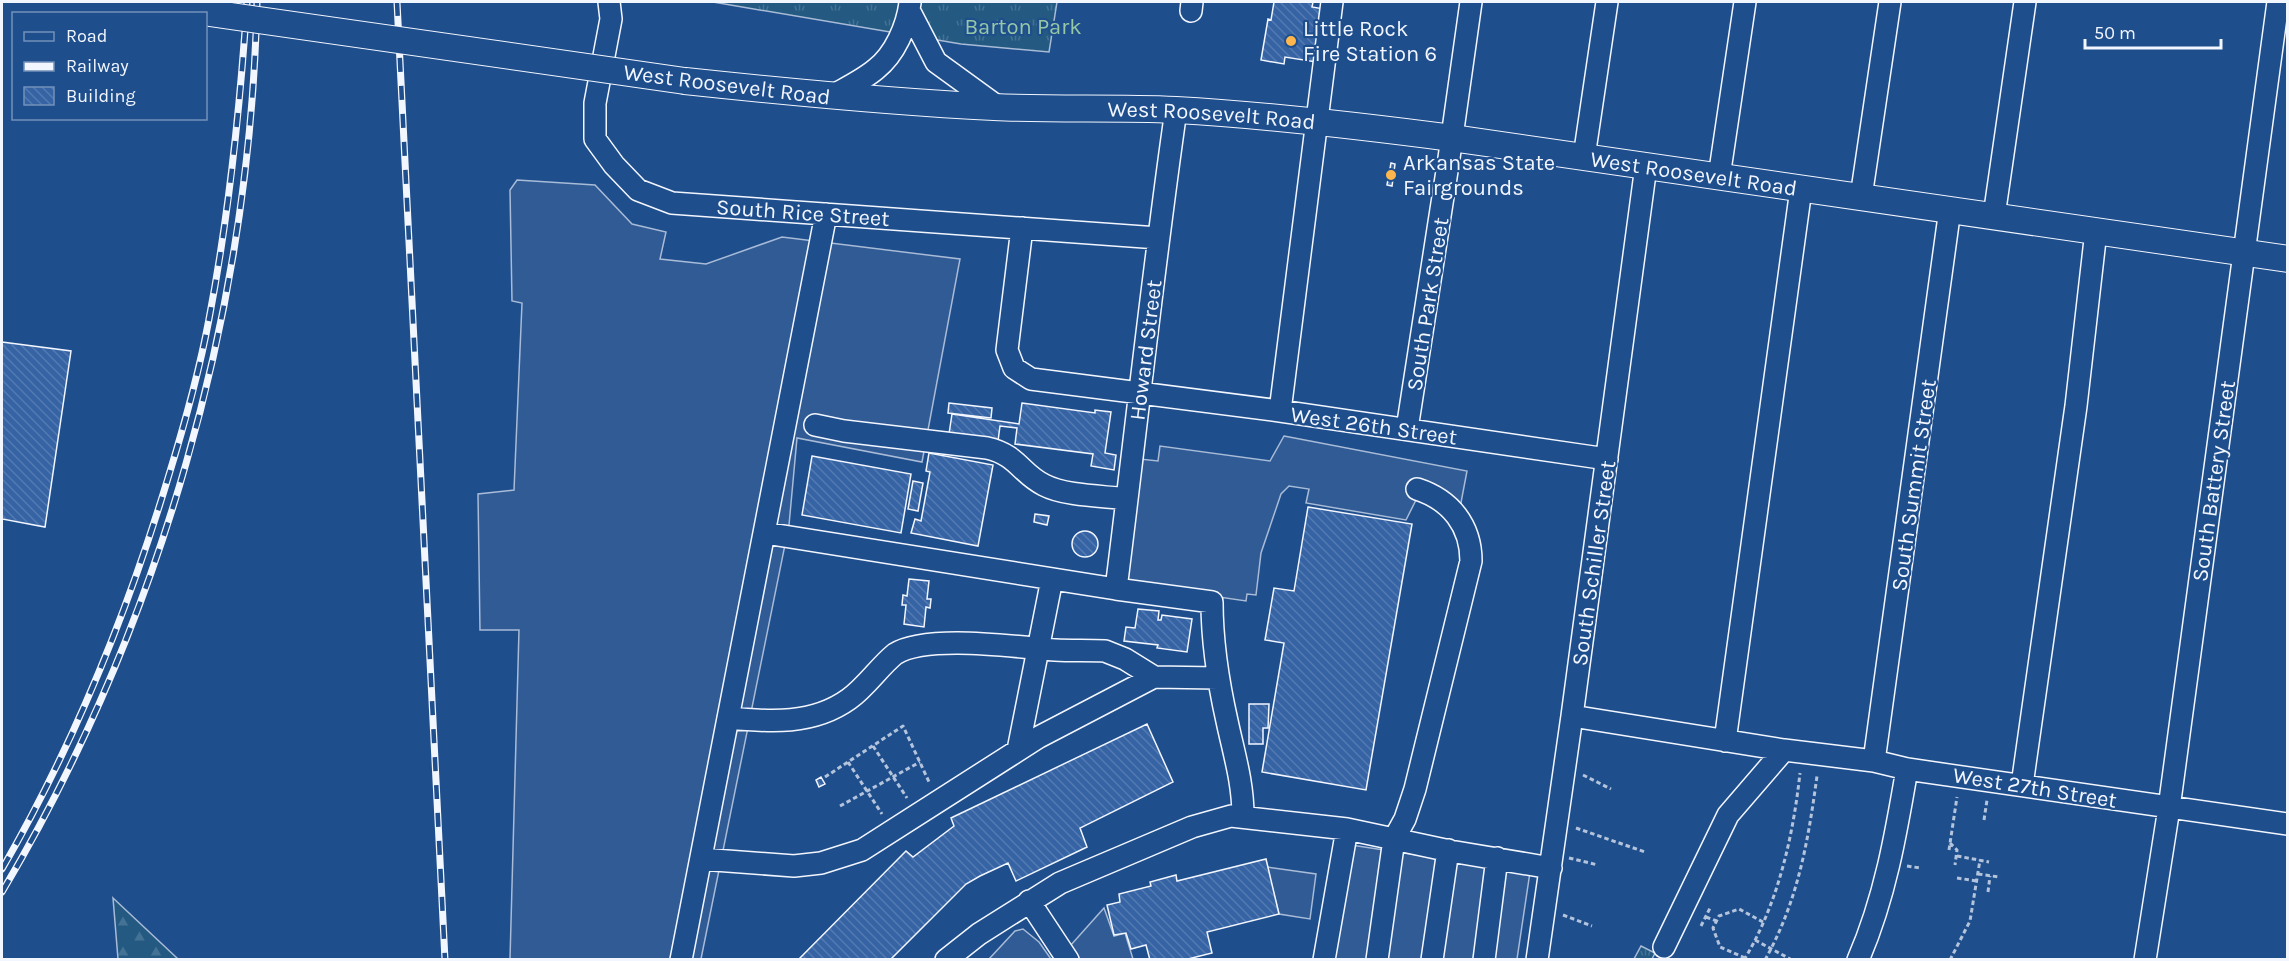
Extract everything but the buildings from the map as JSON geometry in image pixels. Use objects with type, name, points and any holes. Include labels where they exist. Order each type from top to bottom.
[{"type":"main road","name":"West Roosevelt Road","points":[[133,2],[203,12]]},
{"type":"main road","name":"West Roosevelt Road","points":[[207,13],[686,81],[832,96],[998,107],[1176,110],[1316,120],[2288,259]]},
{"type":"street","points":[[1280,411],[1332,2]]},
{"type":"street","name":"South Park Street","points":[[1407,429],[1471,2]]},
{"type":"street","points":[[1584,157],[1606,2]]},
{"type":"street","points":[[1719,177],[1745,2]]},
{"type":"street","points":[[1861,197],[1890,2]]},
{"type":"street","points":[[1994,216],[2025,2]]},
{"type":"street","name":"South Battery Street","points":[[2145,960],[2169,808],[2278,2]]},
{"type":"street","points":[[832,96],[876,69],[889,56],[902,34],[910,6]]},
{"type":"street","points":[[910,6],[936,62],[998,107]]},
{"type":"street","name":"South Rice Street","points":[[614,7],[595,104],[596,139],[614,165],[638,190],[672,203],[1158,238]]},
{"type":"street","name":"Howard Street","points":[[1116,589],[1158,238],[1176,110]]},
{"type":"street","name":"South Schiller Street","points":[[1537,960],[1646,166]]},
{"type":"street","points":[[1725,741],[1801,189]]},
{"type":"street","name":"South Summit Street","points":[[1874,761],[1950,209]]},
{"type":"street","points":[[681,960],[826,214]]},
{"type":"street","name":"West 26th Street","points":[[1022,228],[1007,350],[1014,368],[1031,380],[1280,411],[1607,459]]},
{"type":"street","points":[[2022,785],[2076,406],[2096,231]]},
{"type":"street","points":[[815,425],[1002,451],[1047,487],[1127,499]]},
{"type":"street","points":[[1377,960],[1394,839],[1405,819],[1415,789],[1471,561],[1469,537],[1458,517],[1437,498],[1417,489]]},
{"type":"street","points":[[765,533],[1212,602],[1212,638],[1218,678],[1242,782],[1243,816]]},
{"type":"street","points":[[1018,750],[1052,579]]},
{"type":"street","points":[[728,718],[782,721],[825,712],[851,698],[895,654],[912,646],[953,644],[1106,651],[1125,659],[1154,677]]},
{"type":"street","points":[[701,859],[794,866],[821,862],[862,850],[1039,737],[1154,677],[1218,678]]},
{"type":"street","name":"West 27th Street","points":[[1572,716],[1784,750],[1874,761],[1907,769],[2288,824]]},
{"type":"street","points":[[1664,947],[1728,815],[1784,750]]},
{"type":"street","points":[[1858,960],[1881,900],[1890,865],[1907,769]]},
{"type":"street","points":[[946,960],[978,933],[1060,883],[1192,827],[1219,818],[1243,816],[1347,829],[1497,858],[1552,862]]},
{"type":"street","points":[[1323,960],[1347,829]]},
{"type":"street","points":[[1432,960],[1448,850]]},
{"type":"street","points":[[1484,960],[1497,858]]},
{"type":"street","points":[[1029,902],[1068,960]]},
{"type":"path","points":[[825,777],[903,726],[938,802]]},
{"type":"path","points":[[873,746],[918,814]]},
{"type":"path","points":[[848,762],[892,830]]},
{"type":"path","points":[[840,806],[920,762]]},
{"type":"path","points":[[1565,766],[1611,789]]},
{"type":"path","points":[[1763,922],[1739,909],[1719,916],[1713,928],[1720,946],[1745,959],[1763,922],[1784,862],[1795,816],[1800,773]]},
{"type":"path","points":[[1765,960],[1794,898],[1807,848],[1817,777]]},
{"type":"path","points":[[1948,850],[1957,797]]},
{"type":"path","points":[[1557,821],[1645,852]]},
{"type":"path","points":[[1949,843],[1957,850],[1956,865]]},
{"type":"path","points":[[1957,856],[1989,862]]},
{"type":"path","points":[[1950,960],[1970,921],[1980,860]]},
{"type":"path","points":[[1552,862],[1598,865]]},
{"type":"path","points":[[1906,866],[1920,868]]},
{"type":"path","points":[[1978,874],[1999,877]]},
{"type":"path","points":[[1988,892],[1990,876]]},
{"type":"path","points":[[1957,878],[1977,881]]},
{"type":"path","points":[[1701,926],[1710,908]]},
{"type":"path","points":[[1544,909],[1592,926]]},
{"type":"path","points":[[1706,916],[1717,921]]},
{"type":"path","points":[[1755,940],[1792,960]]},
{"type":"green space","name":"Barton Park","points":[[713,2],[1057,2],[1049,52],[961,44]]},
{"type":"green space","points":[[113,898],[178,959],[118,959]]},
{"type":"green space","points":[[1641,946],[1655,953],[1652,959],[1634,959]]},
{"type":"shaded area","points":[[517,180],[595,185],[632,224],[666,232],[660,259],[706,264],[782,237],[960,259],[922,462],[797,438],[789,525],[701,959],[510,959],[519,630],[480,630],[478,494],[514,490],[522,303],[512,301],[510,190]]},
{"type":"shaded area","points":[[1284,436],[1467,471],[1460,508],[1416,500],[1406,520],[1306,503],[1309,489],[1289,486],[1281,494],[1261,553],[1256,595],[1247,594],[1246,601],[1123,583],[1140,459],[1158,461],[1160,446],[1270,461]]},
{"type":"shaded area","points":[[1351,845],[1530,872],[1517,959],[1334,960]]},
{"type":"shaded area","points":[[1267,867],[1316,874],[1310,919],[1279,914]]},
{"type":"shaded area","points":[[1104,908],[1114,936],[1125,933],[1133,959],[1078,959],[1070,946]]},
{"type":"shaded area","points":[[1023,929],[1039,942],[1051,959],[989,959],[1015,931]]},
{"type":"railway","points":[[2,869],[52,775],[96,678],[135,579],[174,458],[196,379],[216,280],[237,121],[247,2]]},
{"type":"railway","points":[[2,892],[58,790],[108,684],[150,575],[186,463],[215,349],[236,234],[251,118],[257,2]]},
{"type":"railway","points":[[397,2],[445,960]]},
{"type":"place","name":"Little Rock Fire Station 6","points":[[1291,41]]},
{"type":"place","name":"Arkansas State Fairgrounds","points":[[1391,175]]}]
